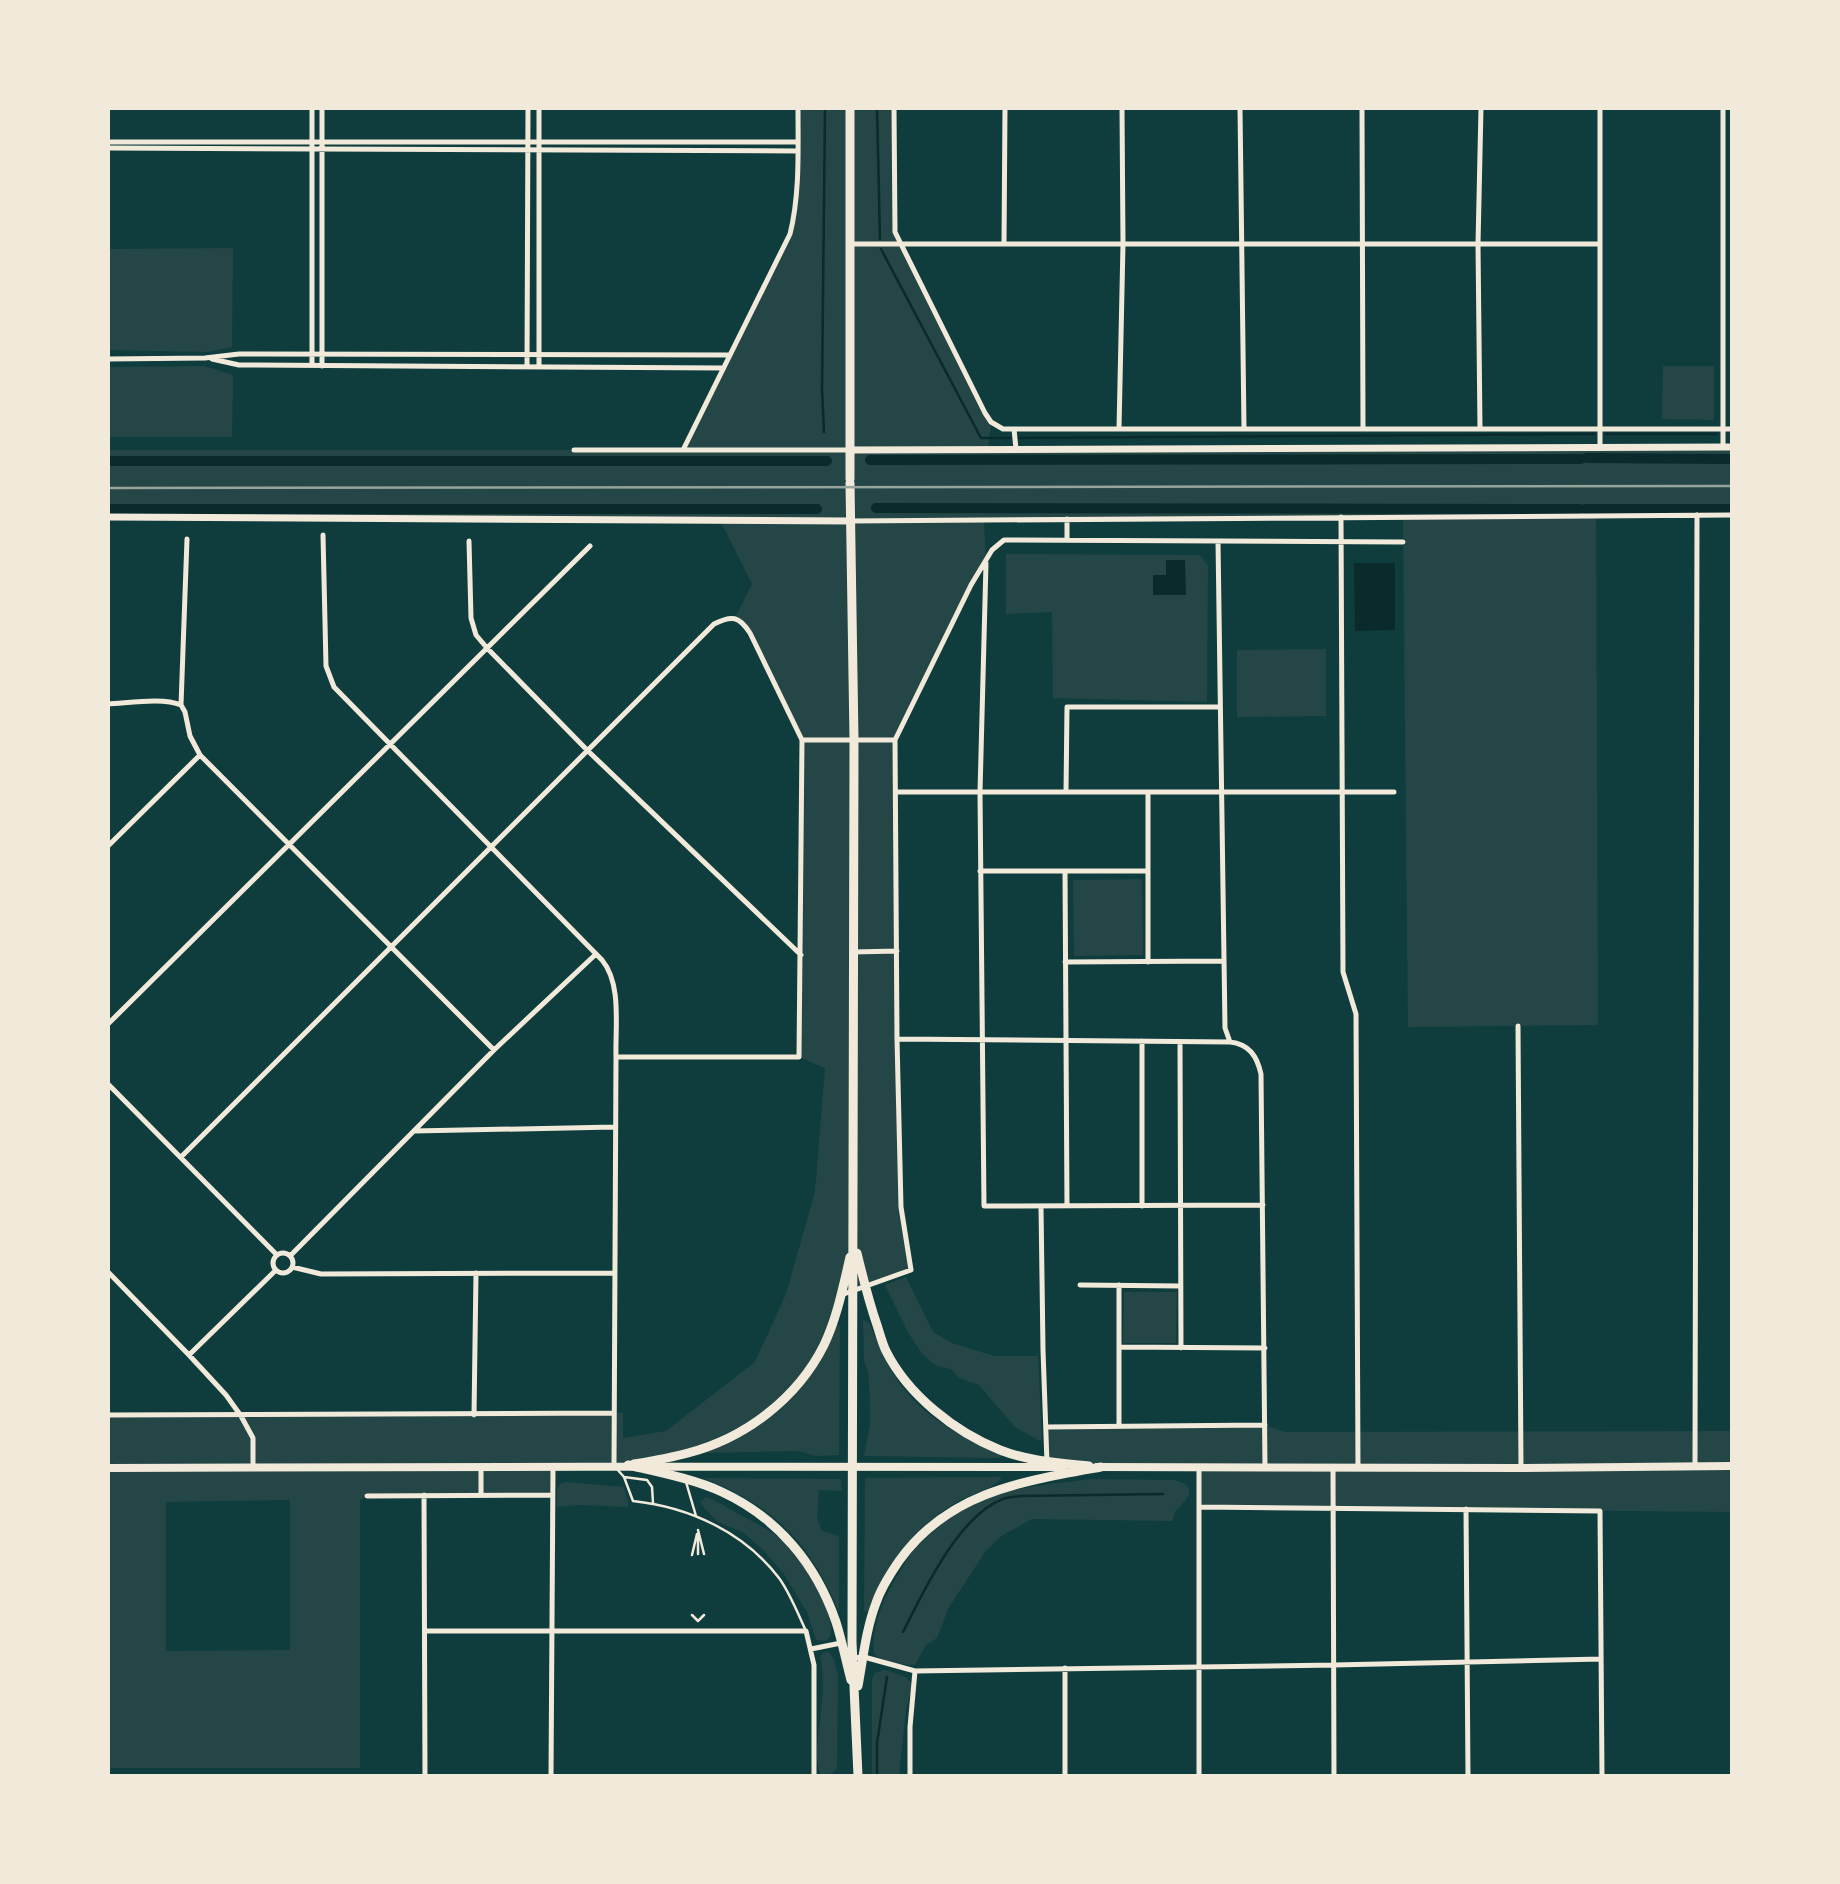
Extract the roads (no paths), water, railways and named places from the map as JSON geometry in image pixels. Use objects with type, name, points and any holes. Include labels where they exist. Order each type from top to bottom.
[{"type":"highway","points":[[850,108],[849,450],[854,740],[854,1290],[849,1658],[856,1698],[858,1776]]},
{"type":"highway","points":[[854,1238],[865,1286],[885,1349],[898,1372],[939,1414],[969,1434],[1001,1450],[1047,1464],[1101,1467]]},
{"type":"highway","points":[[628,1465],[689,1453],[721,1442],[748,1428],[770,1412],[793,1389],[813,1364],[824,1344],[841,1295],[854,1238]]},
{"type":"highway","points":[[628,1465],[721,1491],[774,1524],[814,1572],[849,1658]]},
{"type":"highway","points":[[856,1698],[875,1604],[906,1550],[929,1526],[958,1507],[994,1491],[1034,1479],[1101,1467]]},
{"type":"main road","points":[[849,450],[1727,447]]},
{"type":"main road","points":[[108,517],[851,521]]},
{"type":"main road","points":[[108,1468],[1047,1464]]},
{"type":"main road","points":[[1101,1467],[1731,1466]]},
{"type":"street","points":[[312,108],[312,365]]},
{"type":"street","points":[[322,108],[322,366]]},
{"type":"street","points":[[527,367],[528,108]]},
{"type":"street","points":[[539,108],[539,367]]},
{"type":"street","points":[[683,450],[790,234],[794,216],[798,108]]},
{"type":"street","points":[[894,108],[895,232],[991,422],[1003,429],[1731,429]]},
{"type":"street","points":[[1004,108],[1004,244]]},
{"type":"street","points":[[1119,429],[1123,244],[1122,108]]},
{"type":"street","points":[[1240,108],[1244,429]]},
{"type":"street","points":[[1363,108],[1363,429]]},
{"type":"street","points":[[1480,429],[1478,244],[1481,108]]},
{"type":"street","points":[[1600,108],[1600,447]]},
{"type":"street","points":[[1723,108],[1723,429],[1727,447]]},
{"type":"street","points":[[108,142],[312,146]]},
{"type":"street","points":[[108,148],[528,142],[798,142]]},
{"type":"street","points":[[322,146],[798,151]]},
{"type":"street","points":[[851,244],[1600,244]]},
{"type":"street","points":[[108,359],[205,358],[239,354],[730,355]]},
{"type":"street","points":[[239,354],[239,365]]},
{"type":"street","points":[[205,358],[239,365],[723,368]]},
{"type":"street","points":[[1014,429],[1016,449]]},
{"type":"street","points":[[574,450],[849,450]]},
{"type":"street","points":[[1695,1466],[1697,515]]},
{"type":"street","points":[[851,521],[1731,515]]},
{"type":"street","points":[[1341,517],[1343,972],[1356,1014],[1358,1467]]},
{"type":"street","points":[[1067,519],[1067,540]]},
{"type":"street","points":[[323,535],[326,666],[330,681],[596,954],[607,967],[614,983],[614,1465]]},
{"type":"street","points":[[187,539],[181,705],[190,736],[200,755],[494,1051]]},
{"type":"street","points":[[841,1295],[911,1270],[901,1207],[895,740],[971,585],[992,550],[1004,540],[1403,542]]},
{"type":"street","points":[[469,541],[471,618],[475,635],[588,751],[801,955]]},
{"type":"street","points":[[1218,541],[1225,1028],[1230,1042]]},
{"type":"street","points":[[108,1024],[590,546]]},
{"type":"street","points":[[986,563],[980,792],[984,1206],[1263,1205]]},
{"type":"street","points":[[181,1157],[714,624],[735,618],[744,623],[802,740],[799,1057],[616,1057]]},
{"type":"street","points":[[108,704],[162,701],[181,705]]},
{"type":"street","points":[[1066,792],[1067,707],[1220,707]]},
{"type":"street","points":[[802,740],[895,740]]},
{"type":"street","points":[[108,846],[200,755]]},
{"type":"street","points":[[896,792],[1394,792]]},
{"type":"street","points":[[1148,792],[1148,961]]},
{"type":"street","points":[[980,871],[1148,871]]},
{"type":"street","points":[[1065,871],[1067,1206]]},
{"type":"street","points":[[853,952],[897,951]]},
{"type":"street","points":[[290,1256],[494,1051],[596,954]]},
{"type":"street","points":[[1065,962],[1224,961]]},
{"type":"street","points":[[1518,1026],[1521,1468]]},
{"type":"street","points":[[897,1038],[1230,1042],[1242,1045],[1255,1055],[1261,1074],[1265,1467]]},
{"type":"street","points":[[1142,1041],[1142,1206]]},
{"type":"street","points":[[1180,1042],[1181,1348]]},
{"type":"street","points":[[108,1084],[277,1255]]},
{"type":"street","points":[[414,1130],[615,1127]]},
{"type":"street","points":[[1041,1206],[1042,1350],[1047,1464]]},
{"type":"street","points":[[282,1253],[290,1256],[292,1267],[285,1272],[276,1270],[273,1264],[277,1255],[282,1253]]},
{"type":"street","points":[[292,1267],[321,1274],[615,1272]]},
{"type":"street","points":[[189,1356],[276,1270]]},
{"type":"street","points":[[108,1272],[226,1395],[253,1438],[253,1468]]},
{"type":"street","points":[[474,1415],[476,1273]]},
{"type":"street","points":[[1080,1285],[1181,1286]]},
{"type":"street","points":[[1119,1285],[1119,1426]]},
{"type":"street","points":[[1119,1347],[1265,1348]]},
{"type":"street","points":[[108,1415],[614,1413]]},
{"type":"street","points":[[1046,1427],[1265,1425]]},
{"type":"street","points":[[1199,1466],[1199,1776]]},
{"type":"street","points":[[1333,1467],[1334,1776]]},
{"type":"street","points":[[481,1468],[481,1495]]},
{"type":"street","points":[[551,1776],[552,1468]]},
{"type":"street","points":[[424,1495],[425,1776]]},
{"type":"street","points":[[367,1496],[552,1495]]},
{"type":"street","points":[[1199,1507],[1600,1511],[1602,1776]]},
{"type":"street","points":[[1466,1509],[1468,1776]]},
{"type":"street","points":[[425,1631],[806,1631],[814,1665],[814,1776]]},
{"type":"street","points":[[811,1649],[841,1643]]},
{"type":"street","points":[[849,1658],[864,1657],[915,1671],[1601,1659]]},
{"type":"street","points":[[1065,1668],[1065,1776]]},
{"type":"street","points":[[910,1776],[910,1727],[915,1671]]},
{"type":"lane","points":[[614,1465],[624,1477],[633,1501],[653,1503],[696,1516],[738,1538],[756,1553],[779,1578],[806,1631]]},
{"type":"lane","points":[[684,1465],[696,1516]]},
{"type":"lane","points":[[624,1477],[647,1479],[652,1488],[653,1503]]},
{"type":"lane","points":[[698,1530],[698,1554]]},
{"type":"lane","points":[[692,1555],[698,1530]]},
{"type":"lane","points":[[698,1530],[704,1555]]},
{"type":"lane","points":[[692,1615],[698,1621]]},
{"type":"lane","points":[[698,1615],[698,1621]]},
{"type":"lane","points":[[698,1621],[704,1615]]},
{"type":"waterway","points":[[824,432],[822,390],[825,108]]},
{"type":"waterway","points":[[877,108],[880,239]]},
{"type":"waterway","points":[[881,249],[981,438],[1010,438]]},
{"type":"waterway","points":[[1019,438],[1594,434]]},
{"type":"waterway","points":[[1606,434],[1717,434]]},
{"type":"waterway","points":[[1587,458],[1731,459]]},
{"type":"waterway","points":[[870,460],[1581,459]]},
{"type":"waterway","points":[[108,461],[827,461]]},
{"type":"waterway","points":[[876,508],[1579,509]]},
{"type":"waterway","points":[[108,509],[817,509]]},
{"type":"waterway","points":[[1585,509],[1731,509]]},
{"type":"waterway","points":[[903,1632],[944,1556],[957,1538],[987,1508],[1003,1499],[1019,1496],[1163,1494]]},
{"type":"waterway","points":[[877,1776],[877,1743],[887,1677]]},
{"type":"railway","points":[[108,488],[1731,486]]}]
